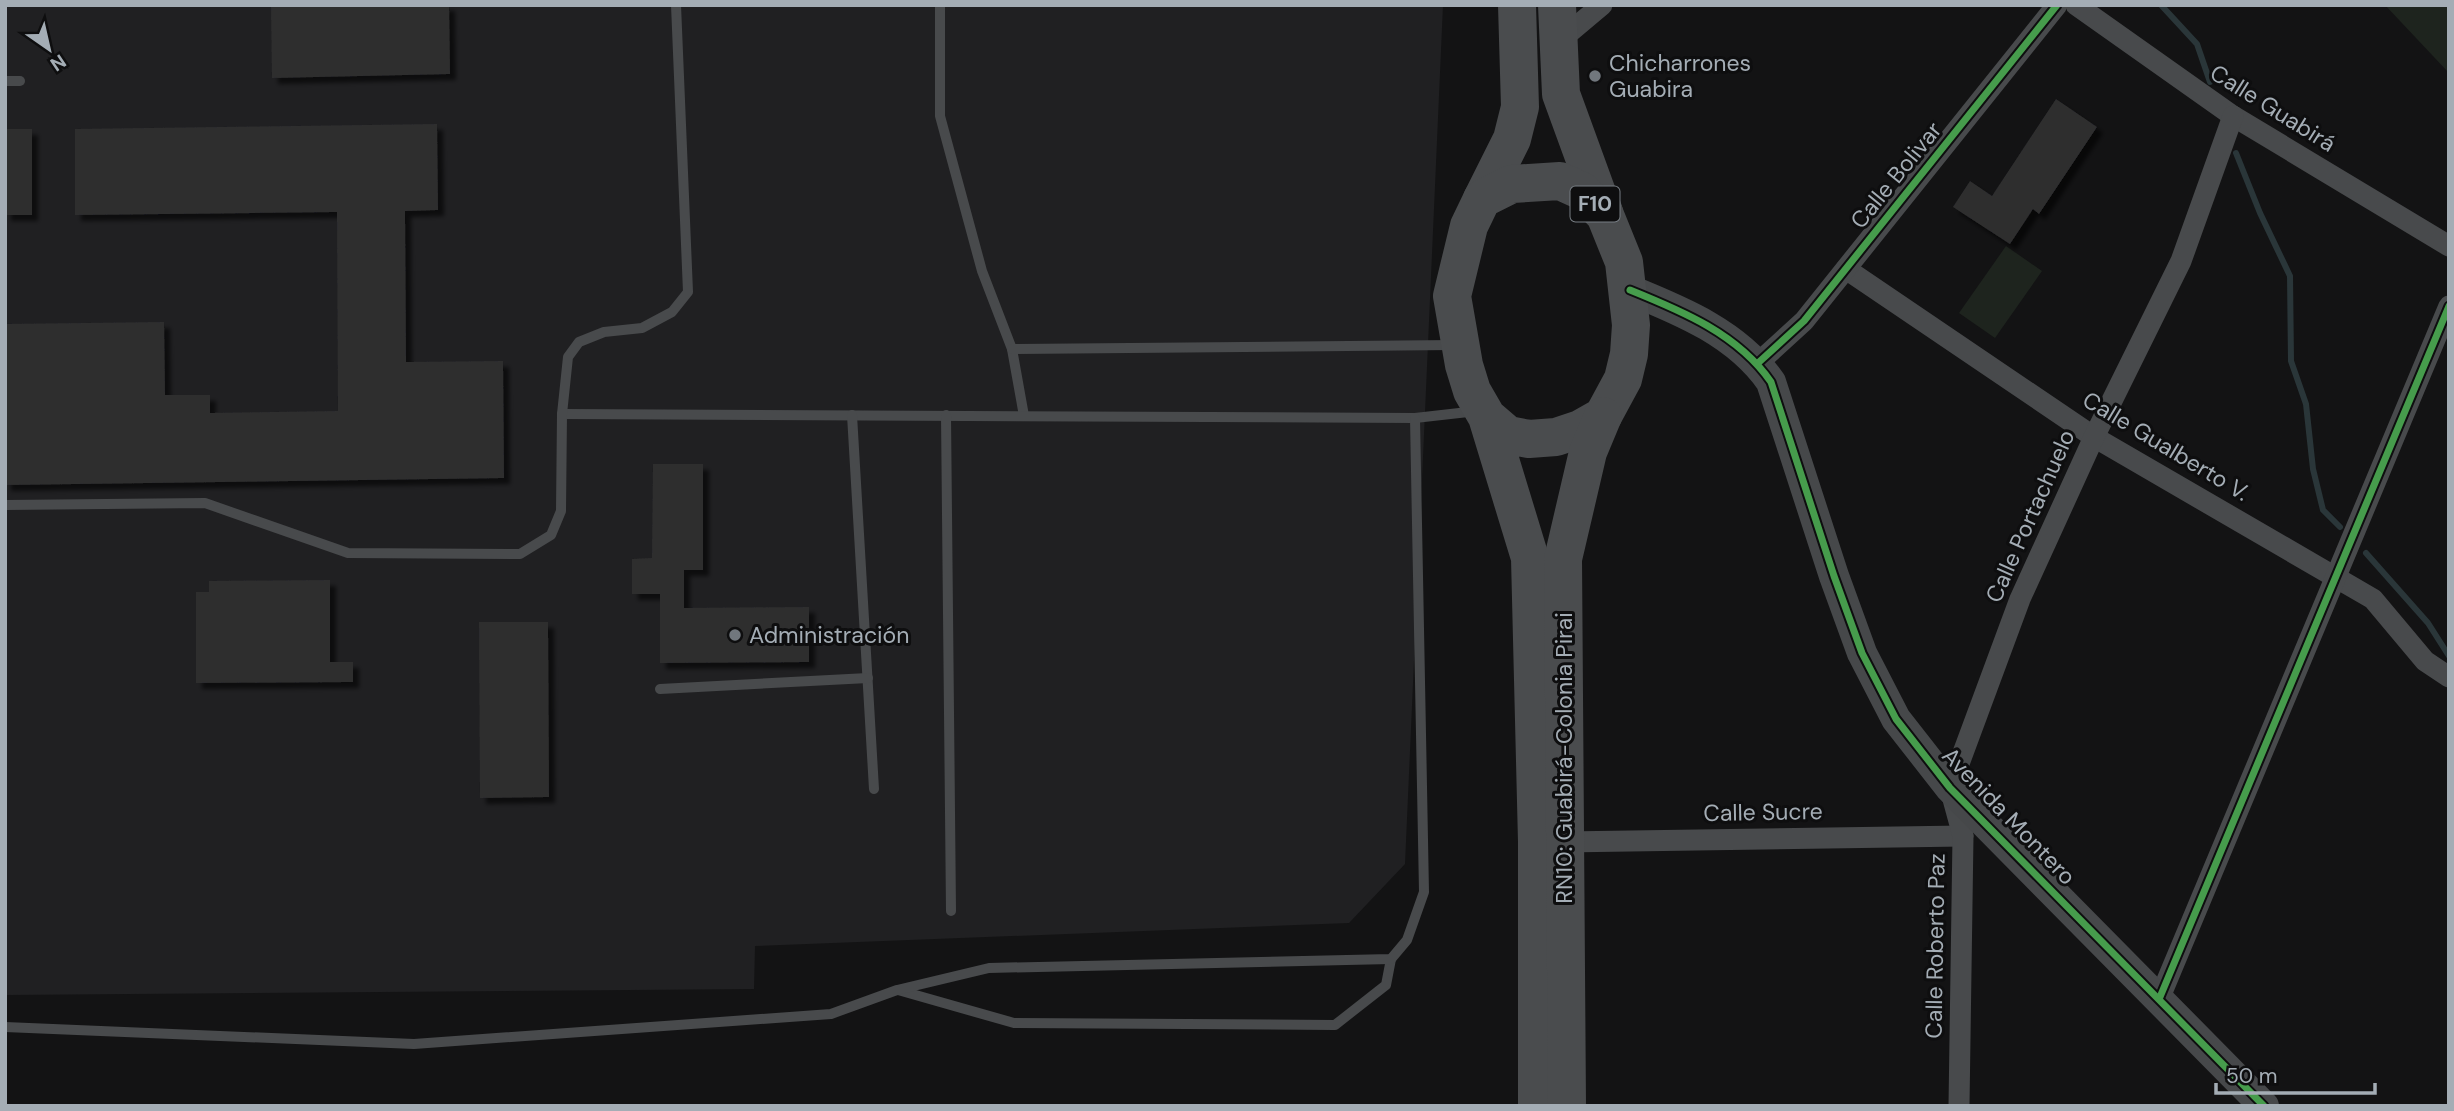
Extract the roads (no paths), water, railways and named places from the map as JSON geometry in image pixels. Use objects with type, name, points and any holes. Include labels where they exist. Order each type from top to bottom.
[{"type":"highway","points":[[1517,5],[1520,107],[1511,139],[1469,226],[1457,271],[1452,296],[1458,345],[1472,391],[1485,414],[1508,435],[1529,439],[1556,437],[1580,429],[1603,416]]},
{"type":"highway","name":"F10","points":[[1558,24],[1560,94],[1624,262],[1630,290],[1629,354],[1623,379],[1603,416]]},
{"type":"highway","name":"F10","points":[[1482,200],[1512,184],[1538,180],[1560,181],[1582,191],[1605,215]]},
{"type":"highway","name":"RN10: Guabirá-Colonia Pirai","points":[[1485,414],[1530,558],[1537,842],[1537,1106]]},
{"type":"highway","name":"RN10: Guabirá-Colonia Pirai","points":[[1567,1106],[1563,559],[1587,452],[1603,416]]},
{"type":"street","points":[[1558,24],[1602,5]]},
{"type":"street","name":"Calle Bolivar","points":[[1758,363],[1804,321],[2057,5]]},
{"type":"street","name":"Calle Guabirá","points":[[2076,5],[2233,116],[2449,246]]},
{"type":"street","name":"Calle Portachuelo","points":[[1951,788],[2020,598],[2094,437],[2181,261],[2233,116]]},
{"type":"street","name":"Calle Gualberto V.","points":[[1846,269],[2094,437],[2373,599],[2425,662],[2449,677]]},
{"type":"street","name":"Avenida Montero","points":[[1630,290],[1694,316],[1758,363],[1771,382],[1834,576],[1863,653],[1896,719],[1951,788],[2160,997],[2264,1106]]},
{"type":"street","points":[[2160,997],[2449,306]]},
{"type":"street","name":"Calle Roberto Paz","points":[[1951,788],[1963,836],[1958,1106]]},
{"type":"street","name":"Calle Sucre","points":[[1564,842],[1963,836]]},
{"type":"lane","points":[[5,505],[205,503],[348,554],[520,554],[551,535],[561,511],[562,414],[568,357],[579,342],[604,332],[642,328],[672,313],[688,292],[676,5]]},
{"type":"lane","points":[[940,5],[940,117],[982,271],[1012,349],[1024,416]]},
{"type":"lane","points":[[5,81],[20,81]]},
{"type":"lane","points":[[1012,349],[1458,345]]},
{"type":"lane","points":[[562,414],[1415,418],[1485,414]]},
{"type":"lane","points":[[852,415],[874,789]]},
{"type":"lane","points":[[946,415],[951,911]]},
{"type":"lane","points":[[897,990],[1014,1023],[1335,1026],[1386,985],[1391,959],[1408,940],[1424,892],[1415,418]]},
{"type":"lane","points":[[660,689],[868,678]]},
{"type":"lane","points":[[5,1027],[414,1044],[831,1014],[897,990],[989,968],[1391,959]]},
{"type":"waterway","points":[[2161,5],[2197,44],[2210,82]]},
{"type":"waterway","points":[[2236,153],[2260,213],[2290,276],[2291,361],[2306,404],[2313,469],[2323,510],[2340,527]]},
{"type":"waterway","points":[[2366,553],[2428,623],[2449,656]]},
{"type":"place","name":"Chicharrones Guabira","points":[[1595,76]]},
{"type":"place","name":"Administración","points":[[735,635]]}]
